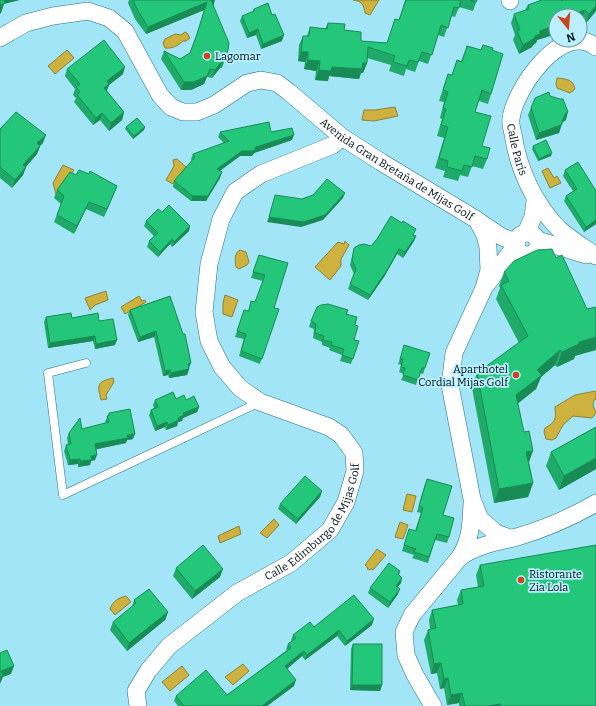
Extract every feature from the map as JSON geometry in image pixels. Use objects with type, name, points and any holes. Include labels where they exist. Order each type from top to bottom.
[{"type":"street","name":"Avenida Gran Bretaña de Mijas Golf","points":[[0,38],[26,23],[53,16],[88,11],[109,18],[125,31],[160,95],[171,107],[183,112],[197,112],[214,105],[247,83],[261,80],[276,83],[289,92],[342,137],[476,220],[485,235],[488,247],[489,270],[484,288],[454,352],[450,385],[472,499],[480,519],[496,533],[510,538]]},
{"type":"street","name":"Calle París","points":[[595,44],[580,41],[566,43],[550,54],[534,71],[517,96],[511,120],[519,162],[534,198],[558,228],[596,256]]},
{"type":"street","name":"Calle Edimburgo de Mijas Golf","points":[[138,706],[136,691],[148,671],[169,646],[237,593],[291,563],[330,530],[346,502],[355,471],[354,454],[341,435],[329,427],[260,402],[240,388],[222,367],[208,341],[204,312],[209,264],[221,219],[235,192],[261,174],[333,145],[342,137]]},
{"type":"street","points":[[484,288],[526,239],[539,232],[542,218],[534,198]]},
{"type":"street","points":[[476,220],[502,237],[526,239],[579,254],[596,256]]},
{"type":"street","points":[[433,706],[415,675],[406,655],[404,632],[412,615],[460,557],[466,547],[469,539],[472,499]]},
{"type":"street","points":[[460,557],[467,552],[484,546],[550,526],[596,503]]},
{"type":"lane","points":[[86,363],[48,373],[63,495],[260,402]]},
{"type":"shaded area","points":[[353,0],[379,0],[370,15],[365,13],[362,4]]},
{"type":"shaded area","points":[[185,32],[190,38],[174,47],[165,48],[163,43],[165,39],[175,34],[181,35]]},
{"type":"shaded area","points":[[67,50],[74,58],[55,74],[48,66]]},
{"type":"shaded area","points":[[557,78],[571,81],[575,89],[570,93],[557,88]]},
{"type":"shaded area","points":[[395,107],[398,116],[374,121],[362,120],[364,110]]},
{"type":"shaded area","points":[[177,159],[186,167],[173,184],[166,180],[174,166],[173,160]]},
{"type":"shaded area","points":[[63,165],[74,170],[56,194],[53,183]]},
{"type":"shaded area","points":[[548,168],[554,178],[557,176],[561,183],[550,188],[542,171]]},
{"type":"shaded area","points":[[345,241],[349,245],[341,259],[341,266],[330,280],[315,267],[338,242],[344,244]]},
{"type":"shaded area","points":[[240,250],[246,252],[249,262],[247,265],[239,269],[236,267],[235,260],[238,251]]},
{"type":"shaded area","points":[[106,291],[108,300],[95,305],[90,310],[85,298]]},
{"type":"shaded area","points":[[225,295],[238,300],[232,317],[223,314]]},
{"type":"shaded area","points":[[139,296],[142,301],[145,300],[146,302],[125,314],[121,307]]},
{"type":"shaded area","points":[[113,378],[114,382],[106,395],[107,399],[101,400],[99,387],[101,382]]},
{"type":"shaded area","points":[[596,391],[596,399],[594,400],[593,405],[596,413],[592,418],[573,416],[563,425],[556,438],[552,440],[546,439],[544,432],[545,428],[554,420],[555,407],[575,395]]},
{"type":"shaded area","points":[[407,494],[416,496],[412,512],[403,510]]},
{"type":"shaded area","points":[[274,519],[279,525],[267,538],[260,533]]},
{"type":"shaded area","points":[[400,522],[408,525],[403,539],[395,537]]},
{"type":"shaded area","points":[[239,526],[241,534],[220,543],[218,536]]},
{"type":"shaded area","points":[[377,549],[386,555],[373,570],[368,570],[365,565]]},
{"type":"shaded area","points":[[126,596],[131,602],[115,615],[110,609],[111,606],[116,600]]},
{"type":"shaded area","points":[[243,664],[249,671],[233,685],[225,677]]},
{"type":"shaded area","points":[[182,666],[189,675],[170,691],[162,682]]},
{"type":"building","points":[[0,0],[4,0],[5,3],[0,5]]},
{"type":"building","points":[[133,0],[211,0],[229,43],[225,60],[223,60],[215,70],[210,69],[207,76],[194,82],[184,82],[164,51],[180,59],[190,53],[207,2],[148,27]]},
{"type":"building","points":[[406,0],[461,0],[459,8],[454,7],[448,28],[441,25],[432,55],[422,52],[418,62],[409,60],[407,66],[393,62],[395,56],[368,47],[367,63],[363,63],[362,69],[332,67],[331,71],[319,70],[320,61],[308,60],[308,52],[301,52],[303,36],[309,36],[310,27],[327,29],[328,23],[345,24],[344,30],[361,32],[361,41],[387,43],[395,19],[399,20]]},
{"type":"building","points":[[542,0],[596,0],[596,6],[589,14],[588,8],[548,8],[548,28],[540,31],[540,34],[523,45],[517,31],[520,30],[514,14],[529,9],[528,5]]},
{"type":"building","points":[[268,3],[272,15],[275,14],[284,35],[263,44],[258,29],[249,33],[242,16]]},
{"type":"building","points":[[104,40],[125,67],[107,81],[109,84],[104,88],[124,112],[111,123],[102,113],[96,118],[77,95],[80,92],[76,87],[80,84],[67,69]]},
{"type":"building","points":[[483,45],[493,48],[492,50],[503,54],[491,94],[482,90],[475,112],[491,116],[482,146],[490,148],[487,159],[475,156],[472,167],[464,165],[462,171],[447,167],[448,161],[439,158],[448,127],[441,125],[446,109],[443,108],[448,92],[443,90],[448,74],[452,75],[457,60],[462,62],[467,46],[481,50]]},
{"type":"building","points":[[549,92],[550,96],[563,99],[568,112],[565,114],[561,125],[539,133],[531,108],[535,98]]},
{"type":"building","points":[[16,112],[46,135],[37,143],[40,146],[23,165],[26,167],[15,180],[0,167],[0,129]]},
{"type":"building","points":[[137,118],[145,127],[134,136],[126,127]]},
{"type":"building","points":[[269,122],[271,132],[292,128],[294,135],[256,147],[254,151],[242,151],[217,169],[222,172],[208,196],[193,196],[174,181],[195,157],[193,154],[229,141],[220,132]]},
{"type":"building","points":[[546,140],[552,153],[539,159],[533,146]]},
{"type":"building","points":[[578,162],[596,191],[596,220],[586,227],[566,196],[577,189],[565,170]]},
{"type":"building","points":[[79,170],[89,174],[90,171],[117,186],[107,209],[89,202],[77,226],[57,215],[64,196],[57,190],[70,172],[76,175]]},
{"type":"building","points":[[327,179],[345,193],[325,215],[303,222],[269,217],[275,195],[302,199],[313,195]]},
{"type":"building","points":[[169,205],[190,226],[174,242],[172,239],[160,252],[149,241],[158,233],[146,221],[158,209],[162,212]]},
{"type":"building","points":[[391,216],[416,229],[413,235],[416,236],[405,252],[399,249],[386,272],[370,295],[350,284],[356,269],[352,260],[354,248],[364,244],[371,246]]},
{"type":"building","name":"Aparthotel Cordial Mijas Golf","points":[[552,249],[556,258],[562,255],[587,309],[596,307],[596,337],[579,342],[579,344],[562,352],[560,350],[537,370],[542,375],[516,395],[524,432],[529,431],[533,451],[526,452],[533,483],[499,489],[477,373],[528,336],[501,285],[509,281],[504,272],[514,261],[537,250]]},
{"type":"building","points":[[259,255],[288,263],[274,308],[279,309],[262,359],[241,351],[246,334],[237,331],[244,310],[249,311],[251,301],[255,302],[265,275],[253,272]]},
{"type":"building","points":[[170,296],[183,334],[185,334],[191,363],[188,364],[189,369],[171,373],[170,370],[165,371],[156,331],[140,337],[130,310]]},
{"type":"building","points":[[328,304],[348,310],[346,314],[357,317],[355,325],[358,326],[354,340],[359,341],[353,359],[342,355],[344,349],[331,345],[332,342],[323,340],[324,336],[315,333],[316,324],[311,321],[317,307]]},
{"type":"building","points":[[71,313],[72,318],[98,313],[99,321],[113,319],[117,340],[96,344],[95,336],[50,343],[46,317]]},
{"type":"building","points":[[404,345],[430,353],[425,368],[422,368],[418,380],[403,375],[405,368],[401,367],[403,359],[400,359]]},
{"type":"building","points":[[173,392],[176,399],[184,395],[186,400],[194,396],[199,407],[183,413],[184,415],[178,418],[179,420],[168,425],[167,422],[157,426],[151,410],[158,407],[155,400]]},
{"type":"building","points":[[130,409],[135,434],[127,435],[128,438],[95,444],[97,455],[91,456],[92,460],[70,460],[66,445],[71,444],[69,433],[80,418],[82,429],[109,422],[107,416],[109,416],[109,413]]},
{"type":"building","points":[[596,427],[596,458],[564,476],[551,452]]},
{"type":"building","points":[[305,476],[322,491],[298,519],[280,504]]},
{"type":"building","points":[[427,479],[452,486],[443,515],[454,518],[449,537],[437,534],[429,557],[414,552],[416,549],[404,545],[409,529],[416,531],[423,508],[419,506]]},
{"type":"building","points":[[203,545],[223,569],[195,591],[176,568]]},
{"type":"building","points":[[596,545],[596,706],[501,706],[500,704],[487,706],[465,706],[462,693],[451,695],[448,678],[444,679],[441,663],[434,664],[428,630],[436,628],[432,610],[463,604],[461,590],[484,586],[480,565]]},
{"type":"building","points":[[389,563],[400,571],[398,574],[402,578],[396,586],[400,589],[390,602],[370,588]]},
{"type":"building","points":[[149,589],[168,612],[129,643],[113,622],[136,603],[134,600]]},
{"type":"building","points":[[354,595],[374,619],[347,641],[339,630],[307,655],[304,651],[285,666],[296,680],[262,706],[184,706],[176,696],[206,670],[227,695],[291,648],[288,644],[296,638],[293,635],[310,622],[314,627]]},
{"type":"building","points":[[353,644],[382,644],[382,685],[352,685]]},
{"type":"building","points":[[7,650],[14,666],[1,671],[3,676],[0,677],[0,653]]},
{"type":"place","name":"Lagomar","points":[[207,56]]},
{"type":"place","name":"Aparthotel Cordial Mijas Golf","points":[[516,375]]},
{"type":"place","name":"Ristorante Zia Lola","points":[[521,580]]}]
